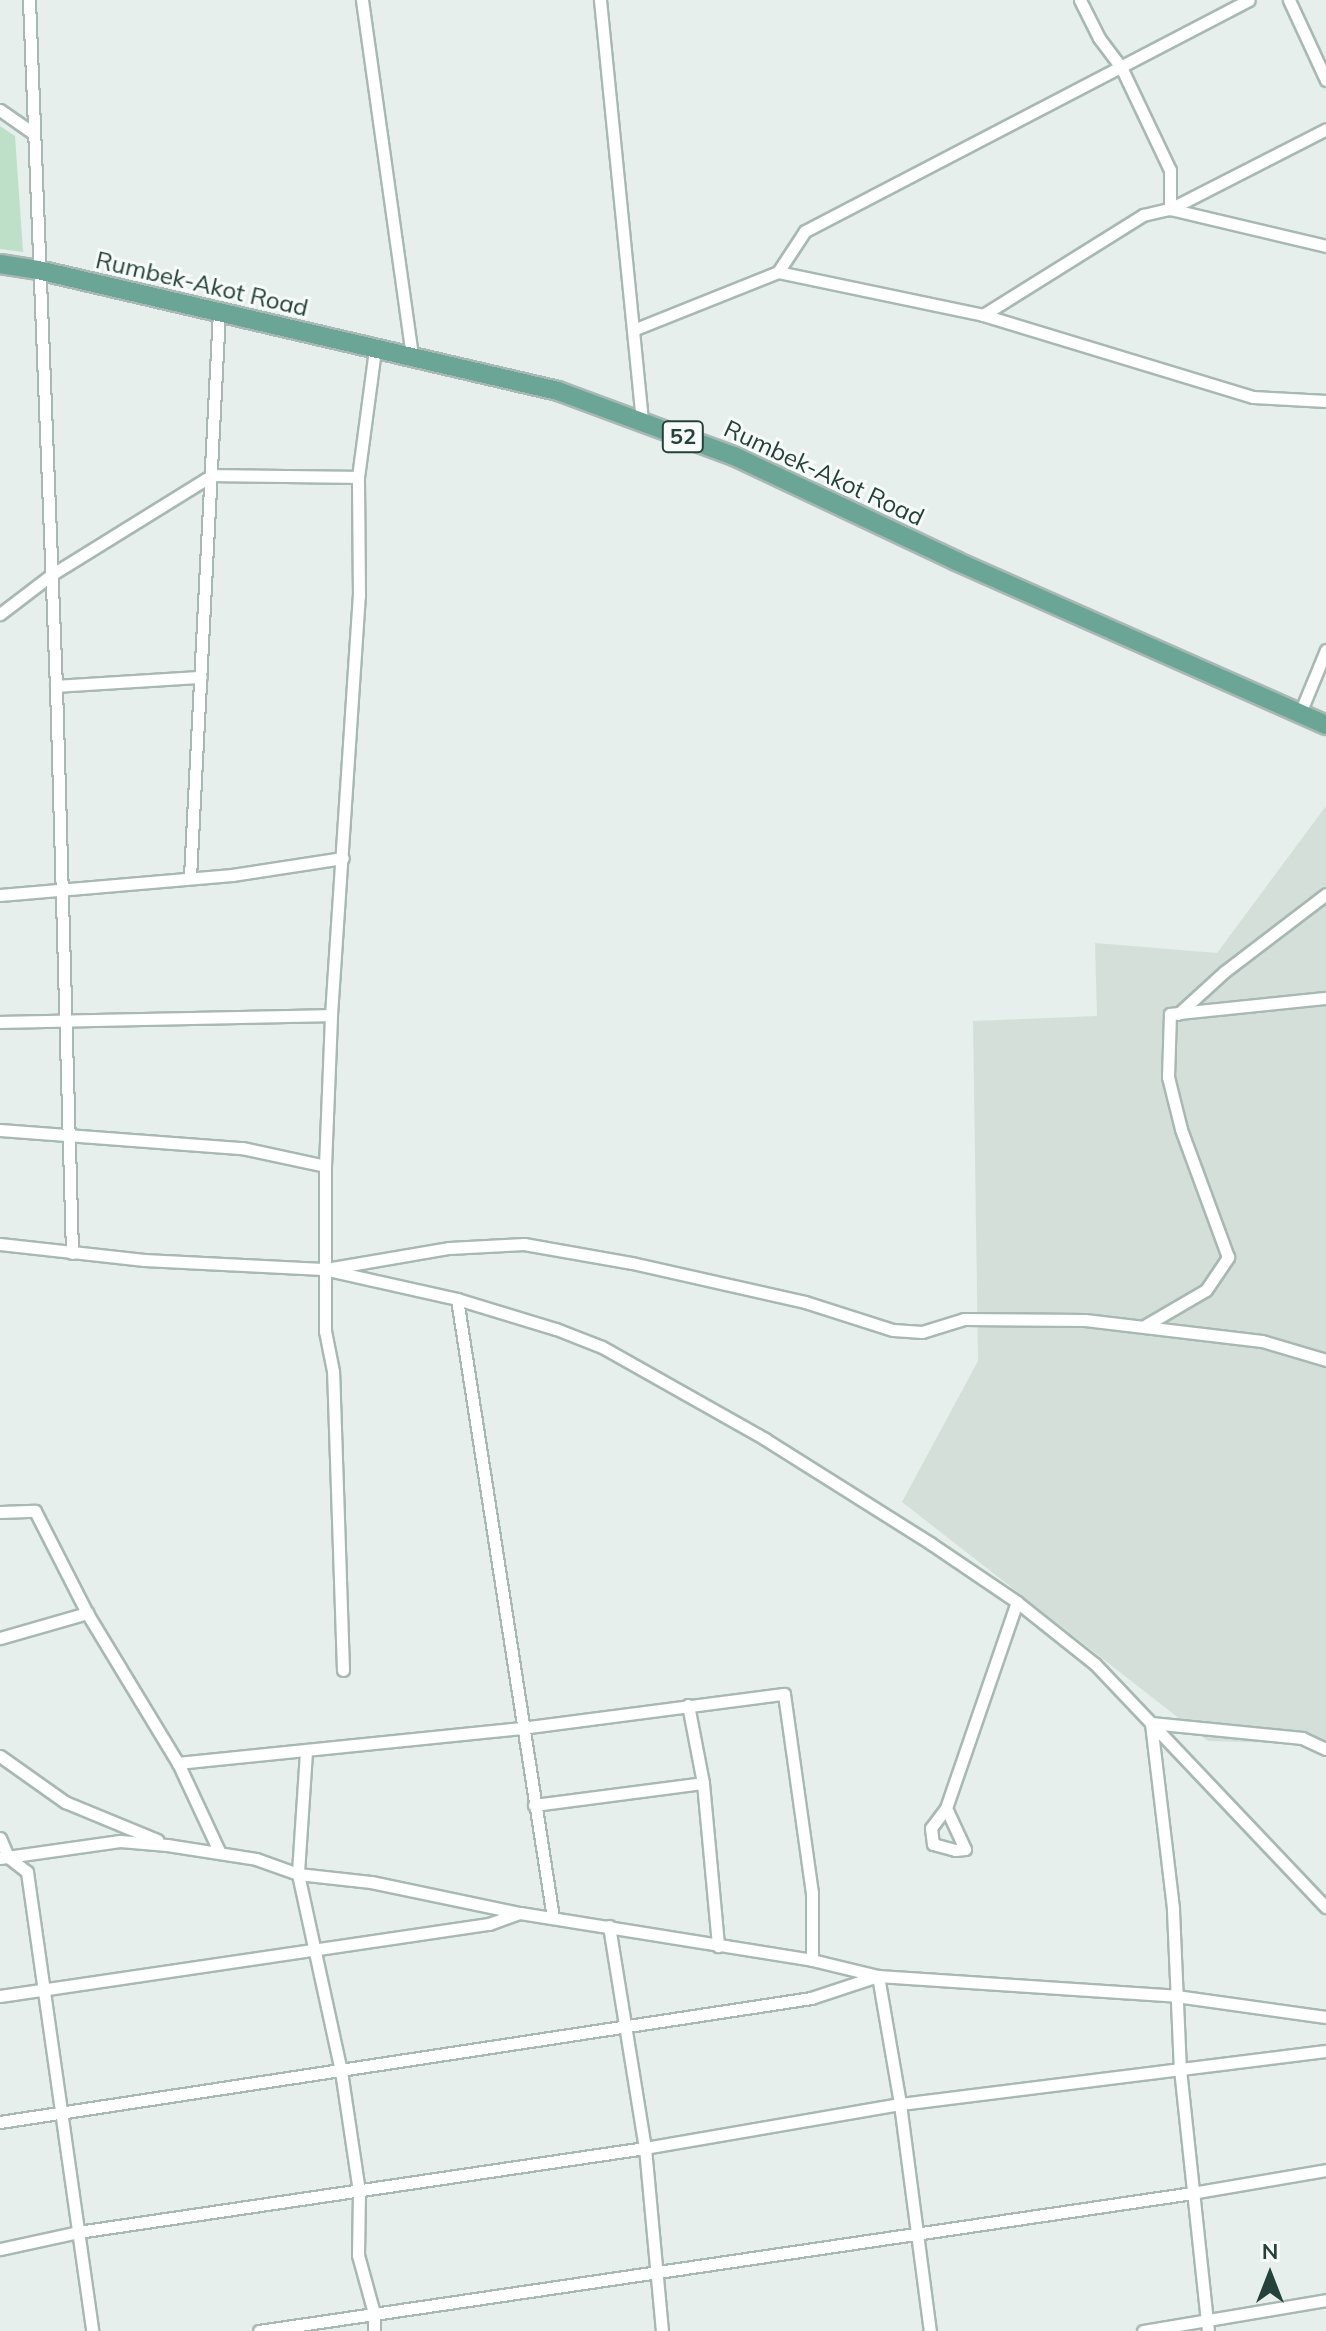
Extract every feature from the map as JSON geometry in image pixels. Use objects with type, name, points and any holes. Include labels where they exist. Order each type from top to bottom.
[{"type":"main road","name":"Rumbek-Akot Road","points":[[0,264],[38,270],[558,391],[734,456],[956,561],[1326,725]]},
{"type":"street","points":[[29,0],[56,686],[72,1253]]},
{"type":"street","points":[[362,0],[412,357]]},
{"type":"street","points":[[600,0],[642,422]]},
{"type":"street","points":[[1080,0],[1099,38],[1121,67],[1170,170],[1170,209]]},
{"type":"street","points":[[778,272],[805,231],[1248,0]]},
{"type":"street","points":[[1289,0],[1326,80]]},
{"type":"street","points":[[0,110],[33,133]]},
{"type":"street","points":[[983,315],[1143,215],[1170,209],[1326,129]]},
{"type":"street","points":[[1170,209],[1326,246]]},
{"type":"street","points":[[633,330],[778,272],[983,315],[1253,397],[1326,401]]},
{"type":"street","points":[[190,877],[219,313]]},
{"type":"street","points":[[343,1670],[333,1371],[325,1331],[325,1166],[331,1015],[359,596],[358,477],[375,349]]},
{"type":"street","points":[[0,614],[51,575],[212,475],[358,477]]},
{"type":"street","points":[[1300,713],[1326,650]]},
{"type":"street","points":[[56,686],[201,677]]},
{"type":"street","points":[[0,895],[232,875],[343,858]]},
{"type":"street","points":[[1178,1014],[1224,972],[1326,894]]},
{"type":"street","points":[[1146,1325],[1206,1290],[1228,1257],[1181,1129],[1168,1077],[1170,1014],[1326,998]]},
{"type":"street","points":[[0,1022],[331,1015]]},
{"type":"street","points":[[0,1130],[242,1148],[325,1166]]},
{"type":"street","points":[[0,1244],[72,1253],[323,1269],[457,1299],[556,1329],[602,1347],[765,1439],[1017,1602],[1095,1664],[1326,1907]]},
{"type":"street","points":[[323,1269],[449,1248],[524,1244],[632,1263],[805,1302],[893,1330],[922,1332],[964,1319],[1020,1318],[1146,1325],[1262,1341],[1326,1360]]},
{"type":"street","points":[[457,1299],[521,1728],[553,1918]]},
{"type":"street","points":[[0,1512],[35,1511],[87,1613],[178,1763],[220,1853]]},
{"type":"street","points":[[946,1808],[1017,1602]]},
{"type":"street","points":[[0,1638],[87,1613]]},
{"type":"street","points":[[178,1763],[521,1728],[784,1694],[812,1893],[812,1960]]},
{"type":"street","points":[[688,1705],[703,1783],[718,1946]]},
{"type":"street","points":[[1151,1723],[1302,1738],[1326,1749]]},
{"type":"street","points":[[1151,1723],[1173,1908],[1180,2071],[1207,2326]]},
{"type":"street","points":[[306,1752],[298,1874],[341,2071],[359,2192],[358,2255],[374,2313],[374,2331]]},
{"type":"street","points":[[0,1756],[65,1802],[167,1845]]},
{"type":"street","points":[[534,1805],[703,1783]]},
{"type":"street","points":[[0,1838],[4,1857],[27,1872],[92,2331]]},
{"type":"street","points":[[4,1857],[120,1841],[167,1845],[256,1859],[298,1874],[371,1882],[520,1913],[812,1960],[878,1976],[1176,1996],[1326,2017]]},
{"type":"street","points":[[0,1996],[489,1924],[520,1913]]},
{"type":"street","points":[[609,1926],[645,2148],[662,2331]]},
{"type":"street","points":[[0,2122],[811,1998],[878,1976]]},
{"type":"street","points":[[878,1976],[900,2104],[930,2331]]},
{"type":"street","points":[[0,2249],[78,2232],[645,2148],[900,2104],[1326,2051]]},
{"type":"street","points":[[259,2331],[1192,2193],[1326,2170]]},
{"type":"street","points":[[1143,2331],[1207,2326],[1326,2300]]},
{"type":"shaded area","points":[[1326,806],[1326,1744],[1208,1741],[902,1502],[978,1361],[973,1021],[1097,1016],[1095,943],[1217,953]]},
{"type":"green space","points":[[0,126],[15,136],[23,252],[0,249]]}]
